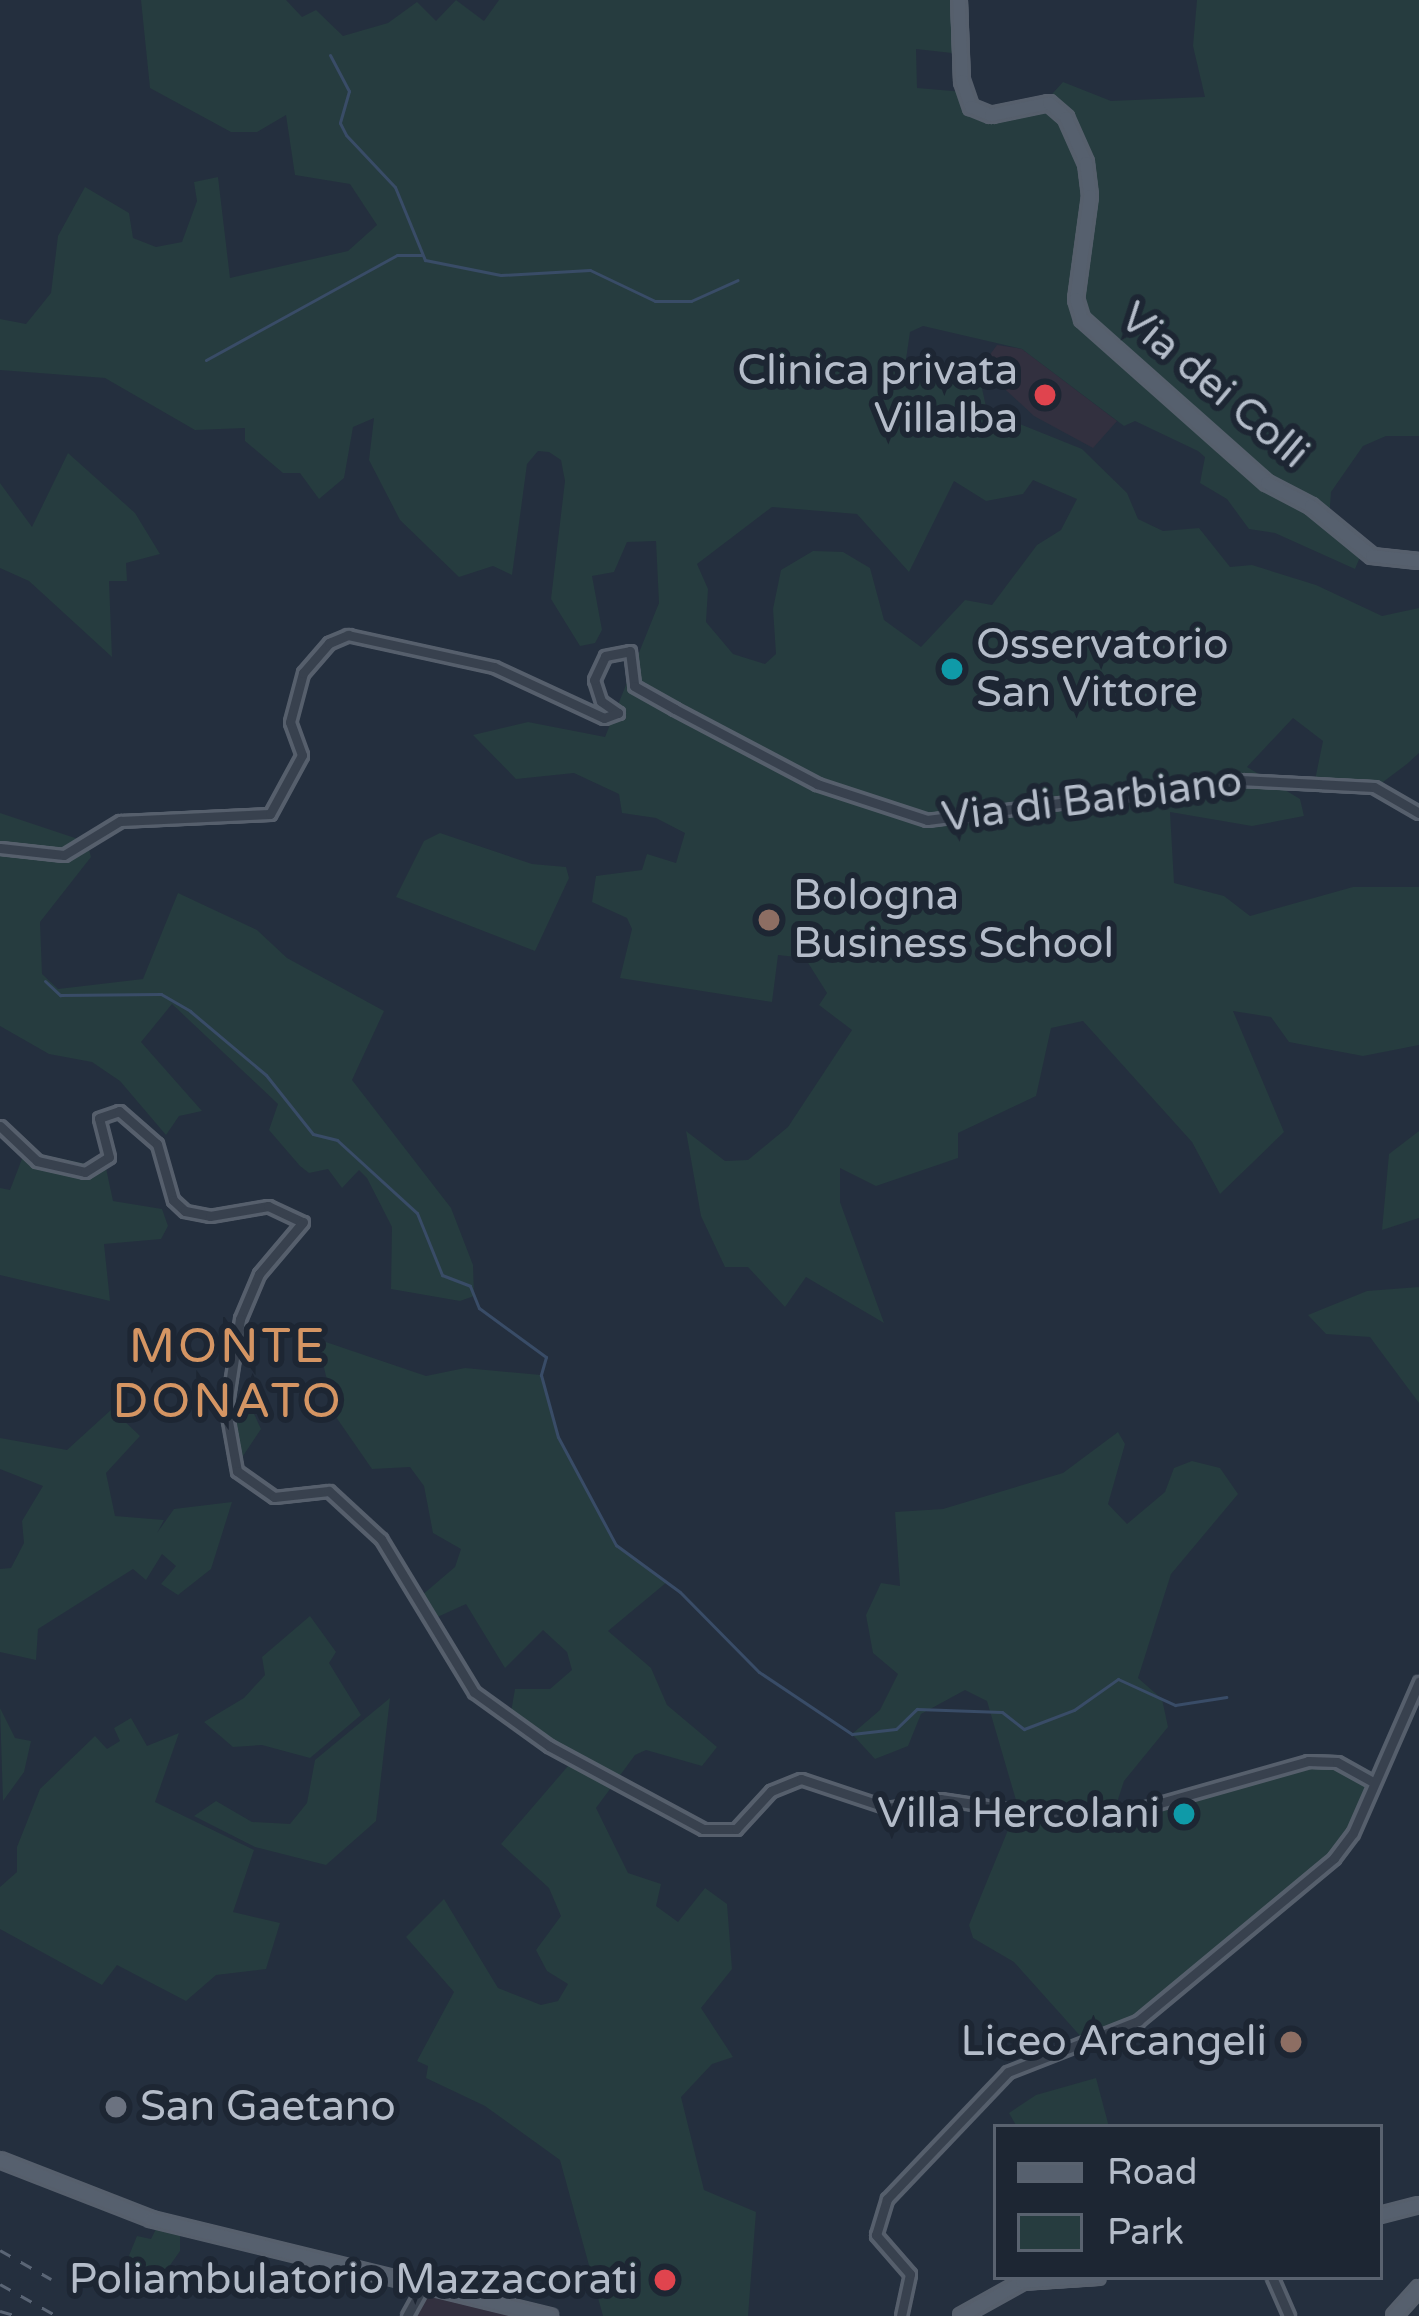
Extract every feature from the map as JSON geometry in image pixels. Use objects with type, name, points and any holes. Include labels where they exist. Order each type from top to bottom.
[{"type":"main road","name":"Via dei Colli","points":[[959,0],[962,81],[971,107],[991,115],[1049,103],[1083,155],[1090,188],[1076,299],[1082,319],[1258,477],[1311,506],[1372,556],[1419,561]]},
{"type":"main road","points":[[0,2160],[141,2216],[427,2282],[550,2316]]},
{"type":"main road","points":[[1383,2214],[1419,2204]]},
{"type":"main road","points":[[962,2316],[1007,2290],[1077,2280]]},
{"type":"main road","points":[[1394,2316],[1419,2288]]},
{"type":"street","name":"Via di Barbiano","points":[[0,848],[64,855],[120,821],[270,814],[302,755],[290,722],[303,673],[329,643],[348,635],[494,667],[607,719],[618,713],[596,695],[598,668],[605,656],[630,651],[634,686],[817,784],[927,820],[1240,780],[1374,787],[1419,813]]},
{"type":"street","points":[[0,1126],[37,1161],[85,1172],[109,1156],[99,1118],[119,1111],[157,1144],[173,1200],[184,1211],[210,1216],[268,1206],[303,1222],[246,1300],[227,1389],[229,1438],[245,1482],[274,1497],[329,1491],[374,1531],[474,1692],[549,1746],[711,1832],[736,1829],[771,1791],[802,1779],[888,1808],[940,1799],[1093,1822],[1308,1761],[1337,1762],[1373,1782]]},
{"type":"street","points":[[902,2316],[910,2274],[874,2226],[910,2173],[1008,2072],[1108,2039],[1196,1977],[1342,1850],[1419,1682]]},
{"type":"street","points":[[1273,2280],[1289,2316]]},
{"type":"street","points":[[407,2316],[427,2282]]},
{"type":"shaded area","name":"Clinica privata Villalba","points":[[997,345],[1022,349],[1117,421],[1093,448],[1034,416],[981,367]]},
{"type":"shaded area","points":[[434,2290],[527,2316],[411,2316]]},
{"type":"green space","points":[[141,0],[286,0],[302,17],[316,10],[343,36],[388,23],[417,2],[436,21],[456,0],[484,21],[499,0],[959,0],[961,54],[916,49],[917,88],[964,92],[979,115],[1042,105],[1063,82],[1111,101],[1205,97],[1193,46],[1197,0],[1419,0],[1419,436],[1386,436],[1363,446],[1331,492],[1329,521],[1363,550],[1355,569],[1275,533],[1249,529],[1227,499],[1200,483],[1205,457],[1198,451],[1135,421],[1124,426],[1022,349],[923,326],[910,332],[904,373],[981,384],[987,411],[1082,449],[1127,493],[1138,519],[1163,531],[1199,528],[1230,567],[1252,565],[1316,585],[1382,616],[1419,608],[1419,753],[1407,764],[1375,788],[1315,780],[1323,741],[1293,718],[1247,767],[1300,799],[1304,816],[1252,826],[1170,812],[1174,883],[1224,896],[1250,916],[1353,887],[1419,887],[1419,1045],[1363,1056],[1289,1042],[1271,1017],[1233,1011],[1284,1132],[1220,1194],[1192,1142],[1083,1021],[1051,1028],[1036,1096],[958,1133],[958,1158],[876,1186],[840,1168],[840,1202],[884,1323],[806,1277],[785,1307],[748,1267],[725,1267],[701,1216],[686,1131],[725,1161],[748,1160],[788,1127],[852,1030],[819,1005],[827,993],[805,958],[778,955],[772,1002],[620,978],[632,929],[627,918],[592,902],[596,876],[642,870],[647,854],[676,863],[685,833],[656,818],[622,813],[619,794],[574,773],[516,779],[473,735],[528,722],[605,737],[659,603],[656,541],[627,542],[614,572],[592,576],[602,630],[595,643],[580,646],[551,599],[565,481],[561,460],[549,452],[538,451],[527,464],[512,575],[493,566],[459,577],[400,520],[369,460],[374,418],[353,427],[344,478],[319,499],[300,473],[283,473],[245,441],[245,428],[195,430],[105,378],[0,370],[0,319],[26,324],[51,293],[58,236],[85,187],[129,213],[133,238],[156,247],[182,242],[197,201],[194,182],[218,177],[230,278],[348,251],[377,225],[350,184],[295,175],[286,115],[257,132],[231,132],[150,88]],"holes":[[[1033,480],[1077,499],[1061,530],[1037,545],[992,605],[965,600],[921,647],[884,620],[870,568],[843,552],[813,551],[781,570],[773,609],[776,654],[765,664],[733,654],[706,622],[708,589],[697,564],[772,507],[857,514],[909,572],[954,481],[986,501],[1023,494]]]},
{"type":"green space","points":[[68,453],[135,513],[160,554],[126,563],[127,581],[109,581],[112,657],[29,581],[0,568],[0,483],[32,527]]},
{"type":"green space","points":[[0,813],[87,842],[91,857],[40,922],[42,974],[58,989],[143,979],[178,893],[257,930],[287,958],[384,1011],[352,1080],[451,1208],[473,1265],[474,1296],[460,1301],[391,1289],[392,1227],[367,1178],[359,1170],[342,1188],[328,1169],[309,1173],[300,1166],[269,1130],[278,1104],[172,1004],[141,1042],[202,1111],[179,1116],[166,1135],[120,1081],[92,1062],[49,1054],[0,1026]]},
{"type":"green space","points":[[440,833],[532,864],[566,867],[569,878],[535,951],[396,897],[424,841]]},
{"type":"green space","points":[[1419,1131],[1419,1218],[1382,1230],[1389,1154]]},
{"type":"green space","points":[[25,1151],[106,1168],[113,1201],[162,1209],[168,1226],[161,1239],[104,1244],[110,1301],[0,1275],[0,1188],[10,1190]]},
{"type":"green space","points":[[1419,1287],[1419,1403],[1370,1337],[1326,1334],[1308,1315],[1367,1291]]},
{"type":"green space","points":[[317,1339],[426,1376],[465,1368],[541,1375],[558,1437],[616,1545],[667,1582],[608,1631],[651,1668],[667,1705],[717,1747],[702,1766],[646,1750],[635,1755],[596,1808],[628,1873],[661,1884],[656,1906],[678,1922],[705,1888],[727,1904],[732,1969],[701,2008],[733,2057],[712,2064],[681,2097],[704,2190],[756,2212],[748,2316],[603,2316],[560,2160],[485,2106],[426,2078],[428,2066],[417,2061],[454,1992],[406,1937],[444,1899],[498,1988],[541,2005],[558,2001],[568,1984],[547,1971],[536,1950],[561,1916],[549,1888],[501,1844],[574,1759],[510,1718],[515,1689],[550,1689],[572,1670],[567,1652],[543,1630],[505,1668],[466,1604],[433,1619],[421,1596],[455,1567],[461,1549],[433,1533],[424,1486],[410,1467],[372,1469],[336,1417]]},
{"type":"green space","points":[[240,1403],[249,1403],[261,1429],[239,1462],[230,1413]]},
{"type":"green space","points":[[112,1409],[140,1436],[106,1473],[115,1516],[164,1520],[157,1533],[174,1509],[232,1502],[211,1569],[178,1595],[161,1584],[176,1566],[162,1554],[146,1580],[133,1569],[38,1629],[36,1660],[0,1652],[0,1569],[11,1568],[24,1543],[22,1521],[43,1486],[0,1469],[0,1438],[67,1450]]},
{"type":"green space","points":[[1118,1432],[1125,1444],[1108,1504],[1127,1524],[1165,1492],[1174,1468],[1192,1461],[1220,1468],[1238,1494],[1171,1574],[1138,1678],[1162,1699],[1168,1727],[1124,1781],[1112,1818],[1018,1807],[987,1701],[965,1690],[921,1714],[908,1746],[875,1759],[852,1734],[880,1710],[898,1674],[873,1653],[866,1615],[881,1583],[900,1586],[895,1512],[943,1509],[1063,1473]]},
{"type":"green space","points":[[310,1616],[336,1652],[329,1663],[361,1715],[310,1758],[262,1745],[233,1747],[204,1722],[244,1698],[265,1675],[262,1657]]},
{"type":"green space","points":[[390,1698],[376,1821],[326,1865],[255,1847],[194,1816],[216,1801],[252,1822],[290,1824],[307,1803],[315,1760]]},
{"type":"green space","points":[[0,1708],[15,1738],[31,1741],[24,1772],[3,1801]]},
{"type":"green space","points":[[131,1718],[147,1746],[179,1733],[155,1802],[254,1850],[233,1912],[280,1923],[266,1969],[216,1975],[186,2001],[117,1965],[102,1985],[0,1929],[0,1887],[17,1872],[17,1847],[40,1789],[95,1736],[107,1749],[120,1741],[114,1728]]},
{"type":"green space","points":[[1332,1763],[1369,1785],[1339,1849],[1147,2015],[1083,2039],[1014,1962],[973,1938],[969,1925],[1015,1813],[1110,1824]]},
{"type":"green space","points":[[1096,2078],[1108,2124],[1015,2124],[1009,2113],[1036,2095]]},
{"type":"green space","points":[[156,2229],[180,2234],[180,2251],[154,2288],[126,2263],[137,2236],[151,2239]]},
{"type":"waterway","points":[[330,55],[349,91],[340,123],[395,187],[425,260],[501,275],[590,270],[655,301],[691,301],[738,280]]},
{"type":"waterway","points":[[206,360],[397,255],[422,255]]},
{"type":"waterway","points":[[45,981],[60,995],[161,994],[190,1011],[266,1075],[313,1134],[337,1140],[417,1213],[442,1275],[470,1286],[479,1308],[546,1357],[541,1375],[558,1437],[616,1545],[680,1592],[759,1672],[852,1734],[896,1729],[917,1709],[1002,1712],[1024,1729],[1074,1710],[1118,1679],[1175,1705],[1226,1697]]},
{"type":"railway","points":[[0,2250],[51,2279]]},
{"type":"railway","points":[[0,2284],[57,2316]]},
{"type":"railway","points":[[0,2311],[17,2316]]},
{"type":"place","name":"Clinica privata Villalba","points":[[1045,395]]},
{"type":"place","name":"Osservatorio San Vittore","points":[[952,669]]},
{"type":"place","name":"Bologna Business School","points":[[769,920]]},
{"type":"place","name":"Villa Hercolani","points":[[1184,1814]]},
{"type":"place","name":"Liceo Arcangeli","points":[[1291,2042]]},
{"type":"place","name":"San Gaetano","points":[[116,2107]]},
{"type":"place","name":"Poliambulatorio Mazzacorati","points":[[665,2280]]},
{"type":"district","name":"MONTE DONATO","points":[[228,1374]]}]
